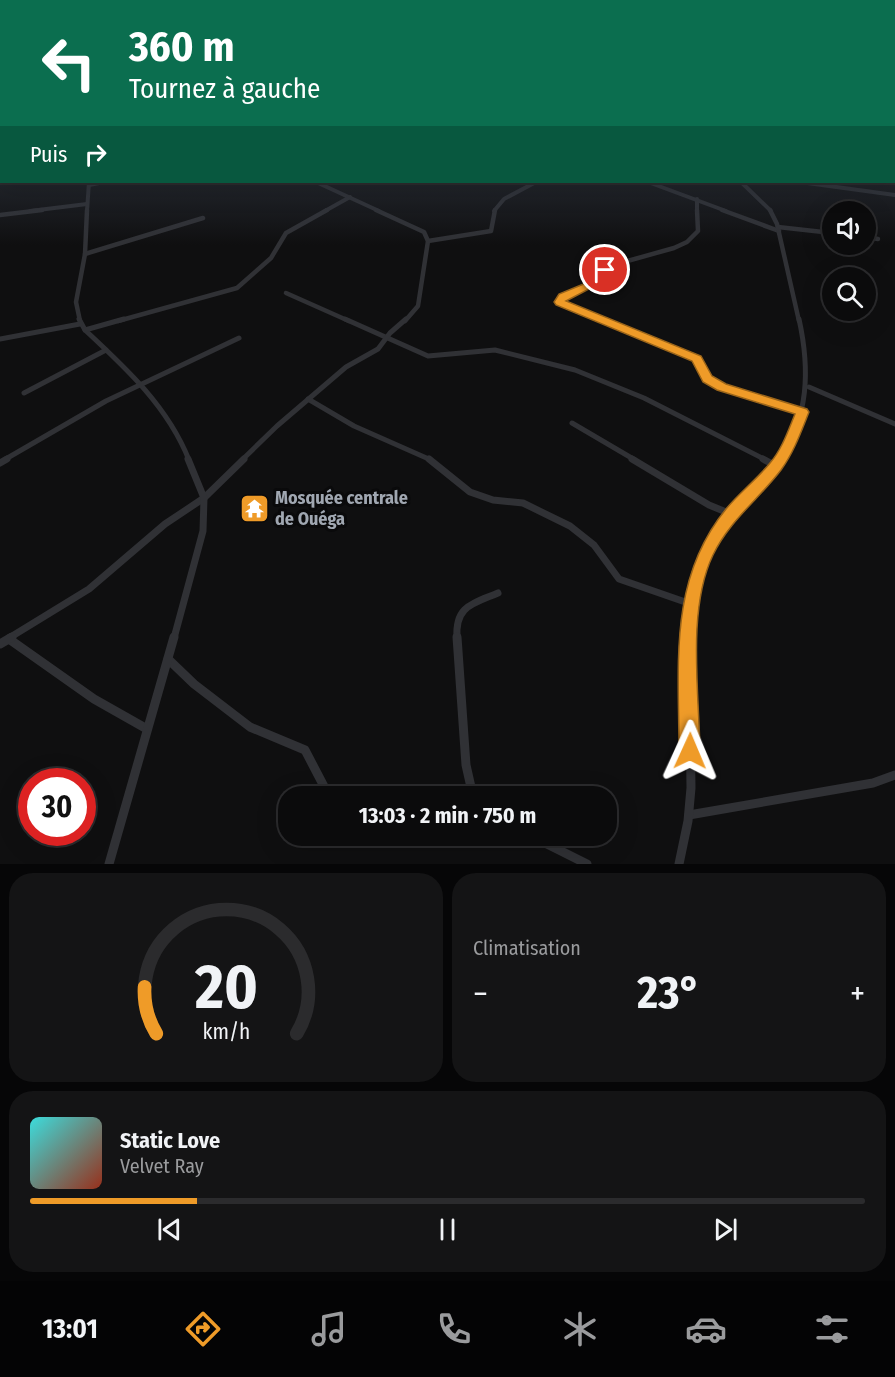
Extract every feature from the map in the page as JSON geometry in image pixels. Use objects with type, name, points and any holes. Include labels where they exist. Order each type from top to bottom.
[{"type":"street","points":[[89,183],[86,254],[76,302],[82,327],[162,409],[178,433],[204,498],[203,531],[195,569],[109,864]]},
{"type":"street","points":[[0,644],[69,604],[165,524],[204,498],[277,426],[346,367],[378,349],[414,313],[418,306],[427,236],[420,229],[318,183]]},
{"type":"street","points":[[428,242],[491,231],[490,217],[498,202],[534,183]]},
{"type":"street","points":[[651,183],[778,229],[822,232]]},
{"type":"street","points":[[679,864],[689,815],[691,604],[705,553],[731,514],[776,466],[788,448],[809,387],[801,320],[780,246],[774,214],[743,183]]},
{"type":"street","points":[[807,183],[895,195]]},
{"type":"street","points":[[0,339],[82,327],[237,288],[271,258],[286,233],[350,197]]},
{"type":"street","points":[[697,199],[698,231],[687,242],[674,248],[613,265],[589,285],[562,297],[560,302],[697,359],[707,379],[721,387],[802,412]]},
{"type":"street","points":[[0,215],[87,204]]},
{"type":"street","points":[[86,254],[203,218]]},
{"type":"street","points":[[286,293],[428,356],[439,357],[499,350],[583,374],[681,415],[776,466]]},
{"type":"street","points":[[0,463],[72,419],[139,384],[239,338]]},
{"type":"street","points":[[24,393],[106,350]]},
{"type":"street","points":[[809,387],[895,424]]},
{"type":"street","points":[[308,399],[354,426],[425,456],[470,492],[494,500],[523,503],[570,526],[594,545],[619,579],[691,604]]},
{"type":"street","points":[[572,423],[710,505],[731,514]]},
{"type":"street","points":[[471,786],[466,765],[456,623],[464,608],[498,593]]},
{"type":"street","points":[[9,639],[94,699],[147,729]]},
{"type":"street","points":[[168,659],[194,684],[250,727],[305,750],[325,786]]},
{"type":"street","points":[[689,815],[873,783],[895,775]]},
{"type":"street","points":[[551,846],[588,864]]},
{"type":"place","name":"Mosquée centrale de Ouéga","points":[[254,508]]},
{"type":"route","points":[[605,270],[589,285],[562,297],[560,302],[697,359],[707,379],[721,387],[802,412],[788,448],[776,466],[731,514],[716,535],[705,553],[696,577],[691,604],[688,648],[690,751]]}]
